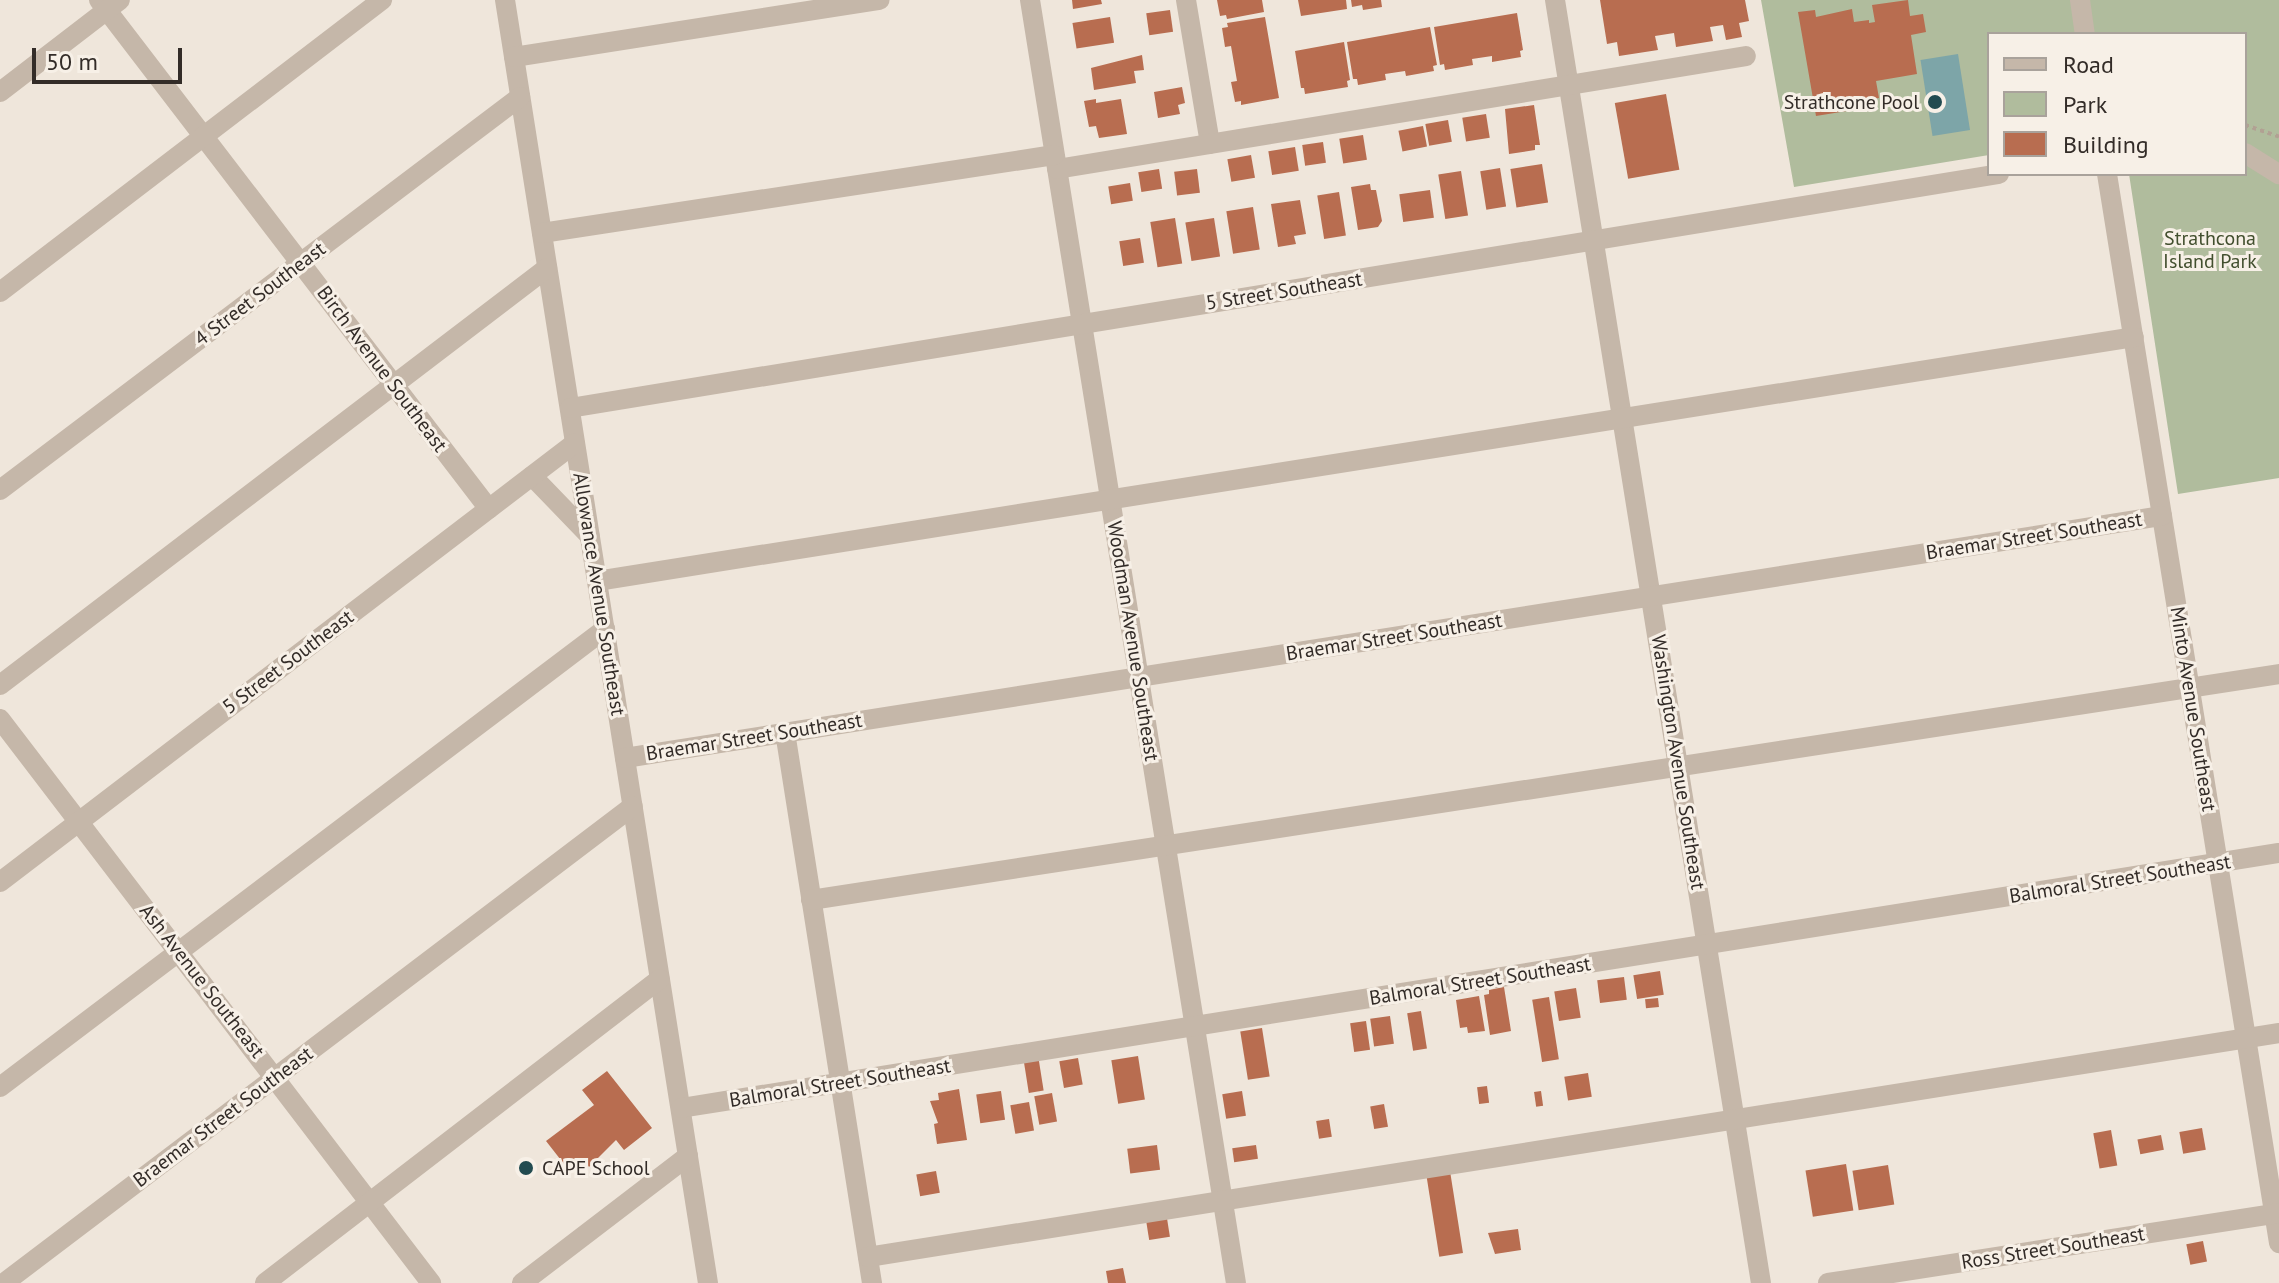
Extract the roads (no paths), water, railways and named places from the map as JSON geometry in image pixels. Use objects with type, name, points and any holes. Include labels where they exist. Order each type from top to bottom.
[{"type":"street","points":[[0,292],[382,0]]},
{"type":"street","name":"Allowance Avenue Southeast","points":[[505,0],[708,1283]]},
{"type":"street","points":[[514,57],[880,0]]},
{"type":"street","name":"Woodman Avenue Southeast","points":[[1030,0],[1236,1283]]},
{"type":"street","points":[[1186,0],[1210,144]]},
{"type":"street","name":"Washington Avenue Southeast","points":[[1555,0],[1761,1283]]},
{"type":"street","points":[[2080,0],[2085,32]]},
{"type":"street","points":[[0,92],[109,3]]},
{"type":"street","name":"Birch Avenue Southeast","points":[[109,3],[204,136],[489,509]]},
{"type":"street","points":[[542,233],[1056,162],[1210,144],[1746,56]]},
{"type":"street","name":"4 Street Southeast","points":[[0,490],[520,97]]},
{"type":"street","points":[[2247,154],[2279,174]]},
{"type":"street","name":"5 Street Southeast","points":[[570,408],[1987,176]]},
{"type":"street","name":"Minto Avenue Southeast","points":[[2107,176],[2277,1213],[2279,1243]]},
{"type":"street","points":[[0,685],[547,268]]},
{"type":"street","points":[[597,581],[2134,337]]},
{"type":"street","name":"5 Street Southeast","points":[[0,882],[575,443]]},
{"type":"street","points":[[532,476],[590,536]]},
{"type":"street","name":"Braemar Street Southeast","points":[[625,758],[2162,516]]},
{"type":"street","points":[[0,1087],[605,629]]},
{"type":"street","points":[[811,900],[2279,674]]},
{"type":"street","name":"Ash Avenue Southeast","points":[[0,719],[431,1283]]},
{"type":"street","points":[[785,732],[872,1283]]},
{"type":"street","name":"Braemar Street Southeast","points":[[4,1283],[633,806]]},
{"type":"street","name":"Balmoral Street Southeast","points":[[681,1108],[2279,853]]},
{"type":"street","points":[[265,1283],[660,979]]},
{"type":"street","points":[[868,1257],[2279,1033]]},
{"type":"street","points":[[522,1283],[688,1156]]},
{"type":"street","name":"Ross Street Southeast","points":[[1828,1283],[2277,1213]]},
{"type":"water","points":[[1958,54],[1970,130],[1933,136],[1920,60]]},
{"type":"place","name":"Strathcone Pool","points":[[1935,102]]},
{"type":"place","name":"CAPE School","points":[[526,1168]]},
{"type":"park label","name":"Strathcona Island Park","points":[[2210,250]]}]
